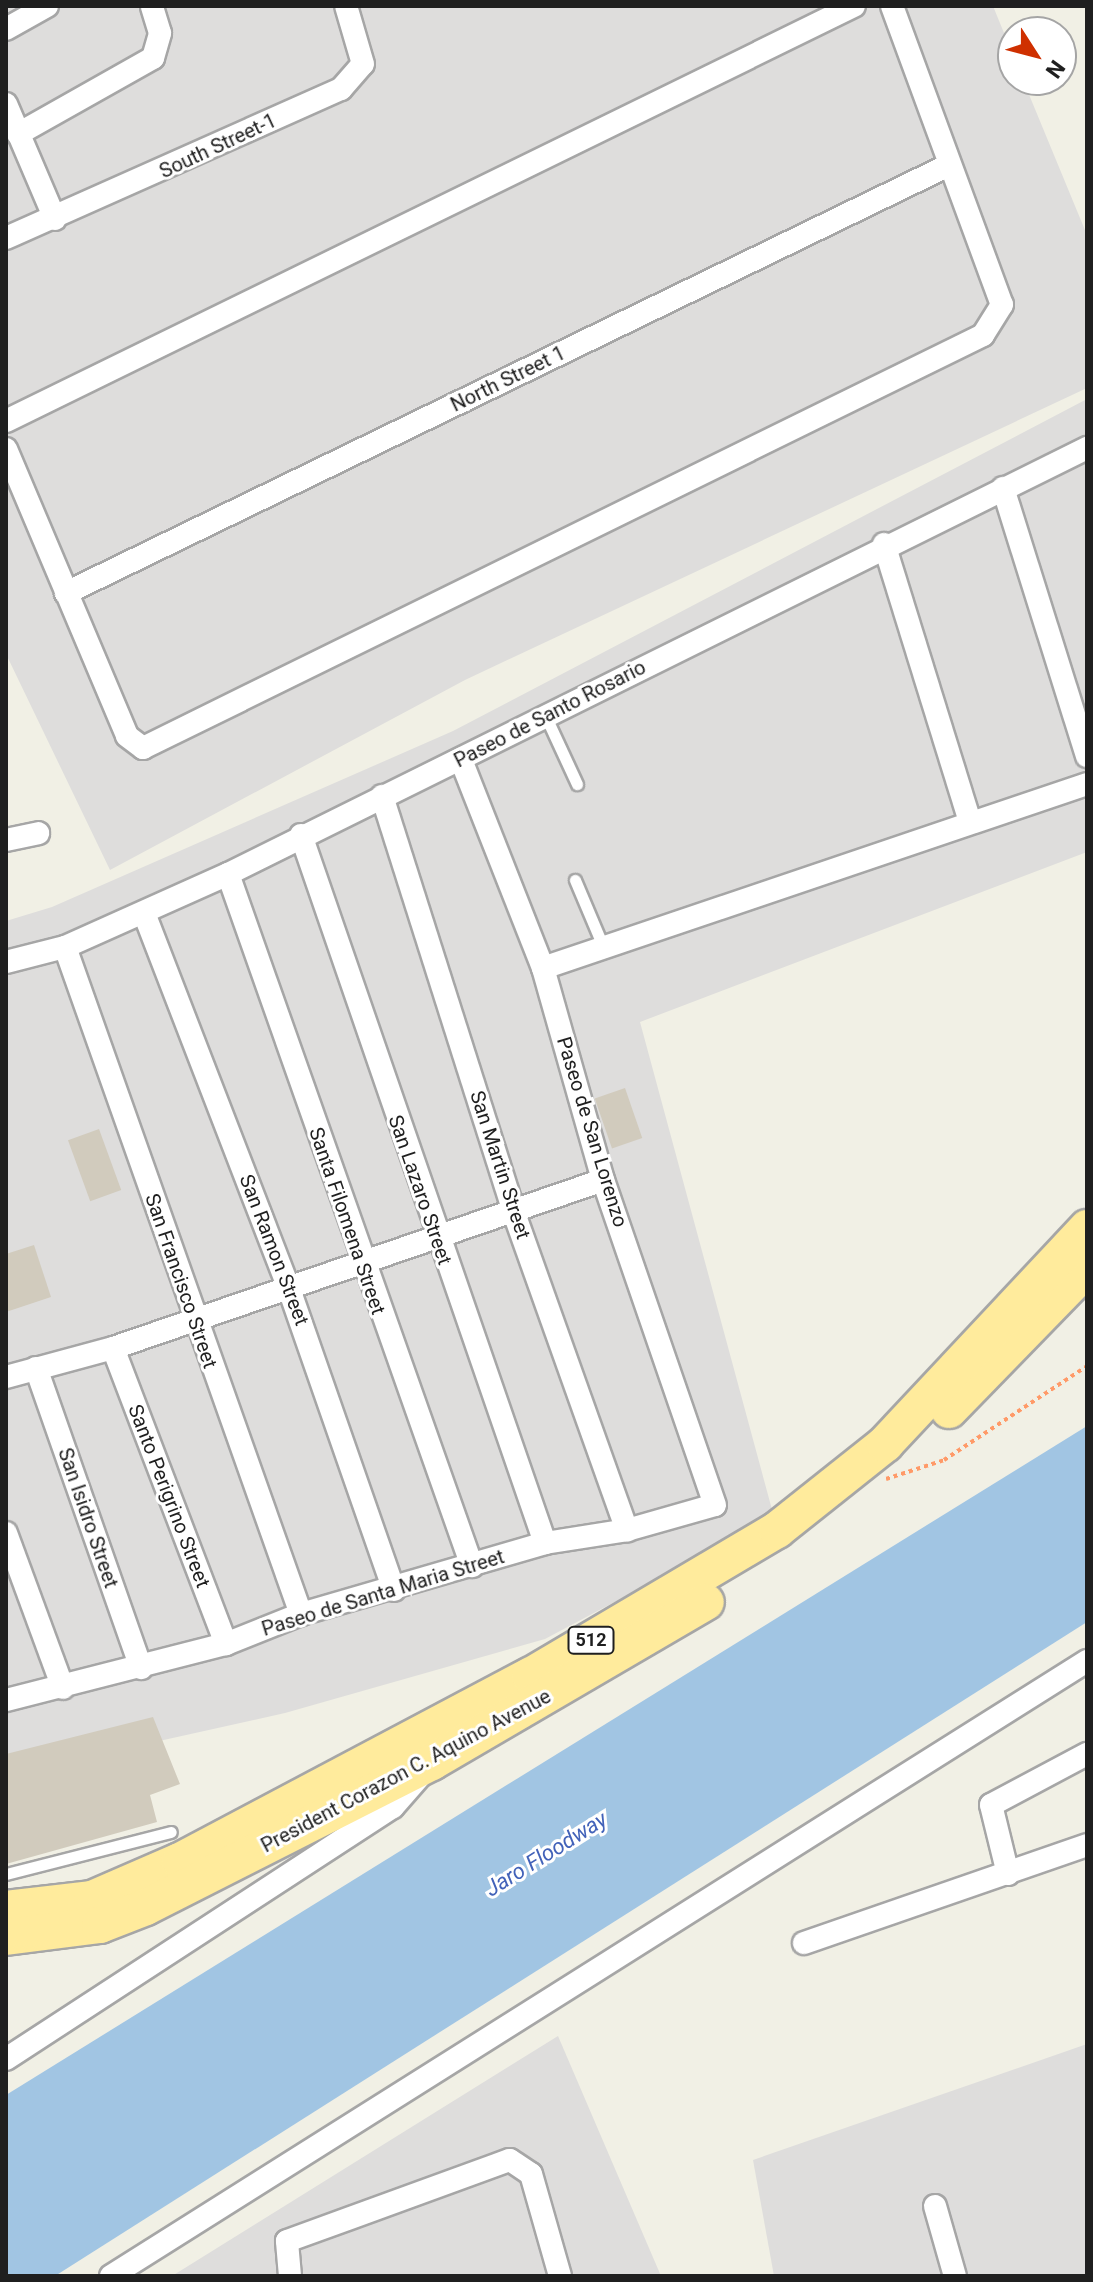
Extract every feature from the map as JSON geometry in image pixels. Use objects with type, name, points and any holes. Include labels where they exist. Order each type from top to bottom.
[{"type":"main road","name":"President Corazon C. Aquino Avenue","points":[[6,1937],[100,1925],[289,1817],[723,1591],[878,1480],[1087,1228]]},
{"type":"main road","name":"President Corazon C. Aquino Avenue","points":[[955,1386],[1087,1244]]},
{"type":"main road","name":"President Corazon C. Aquino Avenue","points":[[289,1817],[432,1762],[467,1725],[777,1530],[856,1470],[1087,1268]]},
{"type":"main road","name":"President Corazon C. Aquino Avenue","points":[[6,1909],[92,1899],[222,1853]]},
{"type":"street","points":[[6,29],[47,6]]},
{"type":"street","points":[[18,134],[153,58],[160,33],[152,6]]},
{"type":"street","name":"South Street-1","points":[[6,238],[55,219],[359,76],[363,58],[346,6]]},
{"type":"street","points":[[6,421],[854,6]]},
{"type":"street","points":[[6,449],[127,736],[143,748],[983,335],[1002,305],[892,6]]},
{"type":"street","points":[[6,104],[55,219]]},
{"type":"street","name":"North Street 1","points":[[66,593],[949,165]]},
{"type":"street","name":"Paseo de Santo Rosario","points":[[6,962],[65,947],[228,874],[301,835],[461,760],[884,544],[1087,448]]},
{"type":"street","points":[[1003,488],[1087,756]]},
{"type":"street","points":[[884,544],[970,821]]},
{"type":"street","name":"Paseo de San Lorenzo","points":[[461,760],[543,968],[603,1180],[715,1505]]},
{"type":"street","points":[[543,968],[602,944],[1087,784]]},
{"type":"street","name":"San Martin Street","points":[[382,796],[514,1213],[627,1530]]},
{"type":"street","points":[[6,840],[38,833]]},
{"type":"street","name":"San Lazaro Street","points":[[301,835],[436,1239],[545,1543]]},
{"type":"street","name":"Santa Filomena Street","points":[[228,874],[359,1259],[472,1566]]},
{"type":"street","name":"San Ramon Street","points":[[144,913],[287,1283],[394,1590]]},
{"type":"street","name":"San Francisco Street","points":[[65,947],[193,1317],[301,1614]]},
{"type":"street","points":[[6,1377],[113,1348],[287,1283],[359,1259],[436,1239],[603,1180]]},
{"type":"street","name":"Santo Perigrino Street","points":[[113,1348],[226,1644]]},
{"type":"street","name":"San Isidro Street","points":[[36,1368],[141,1668]]},
{"type":"street","name":"Paseo de Santa Maria Street","points":[[6,1700],[63,1688],[226,1644],[301,1614],[394,1590],[545,1543],[627,1530],[715,1505]]},
{"type":"street","points":[[6,1533],[63,1688]]},
{"type":"street","points":[[111,2276],[1087,1661]]},
{"type":"street","points":[[1008,1874],[991,1805],[1087,1754]]},
{"type":"street","points":[[6,2059],[393,1807],[432,1762]]},
{"type":"street","points":[[804,1943],[1087,1845]]},
{"type":"street","points":[[290,2276],[287,2241],[510,2160],[531,2174],[560,2276]]},
{"type":"street","points":[[935,2206],[955,2276]]},
{"type":"lane","points":[[546,717],[577,784]]},
{"type":"lane","points":[[575,880],[602,944]]},
{"type":"lane","points":[[6,1874],[171,1832]]},
{"type":"path","points":[[878,1480],[944,1460],[1087,1366]]},
{"type":"shaded area","points":[[6,6],[993,6],[997,16],[997,96],[1030,96],[1087,235],[1087,388],[465,680],[110,870],[6,654]]},
{"type":"shaded area","points":[[1087,399],[1087,852],[640,1022],[774,1517],[545,1639],[285,1713],[6,1775],[6,921],[52,907],[453,731]]},
{"type":"shaded area","points":[[558,2036],[661,2276],[172,2276]]},
{"type":"shaded area","points":[[1087,2044],[1087,2276],[774,2276],[753,2160]]},
{"type":"water","name":"Jaro Floodway","points":[[1087,1426],[1087,1622],[55,2276],[6,2276],[6,2095]]},
{"type":"building","points":[[625,1088],[642,1138],[612,1149],[595,1098]]},
{"type":"building","points":[[99,1129],[121,1190],[90,1201],[68,1140]]},
{"type":"building","points":[[34,1245],[51,1297],[6,1312],[6,1254]]},
{"type":"building","points":[[153,1717],[180,1784],[150,1795],[157,1822],[6,1864],[6,1754]]}]
